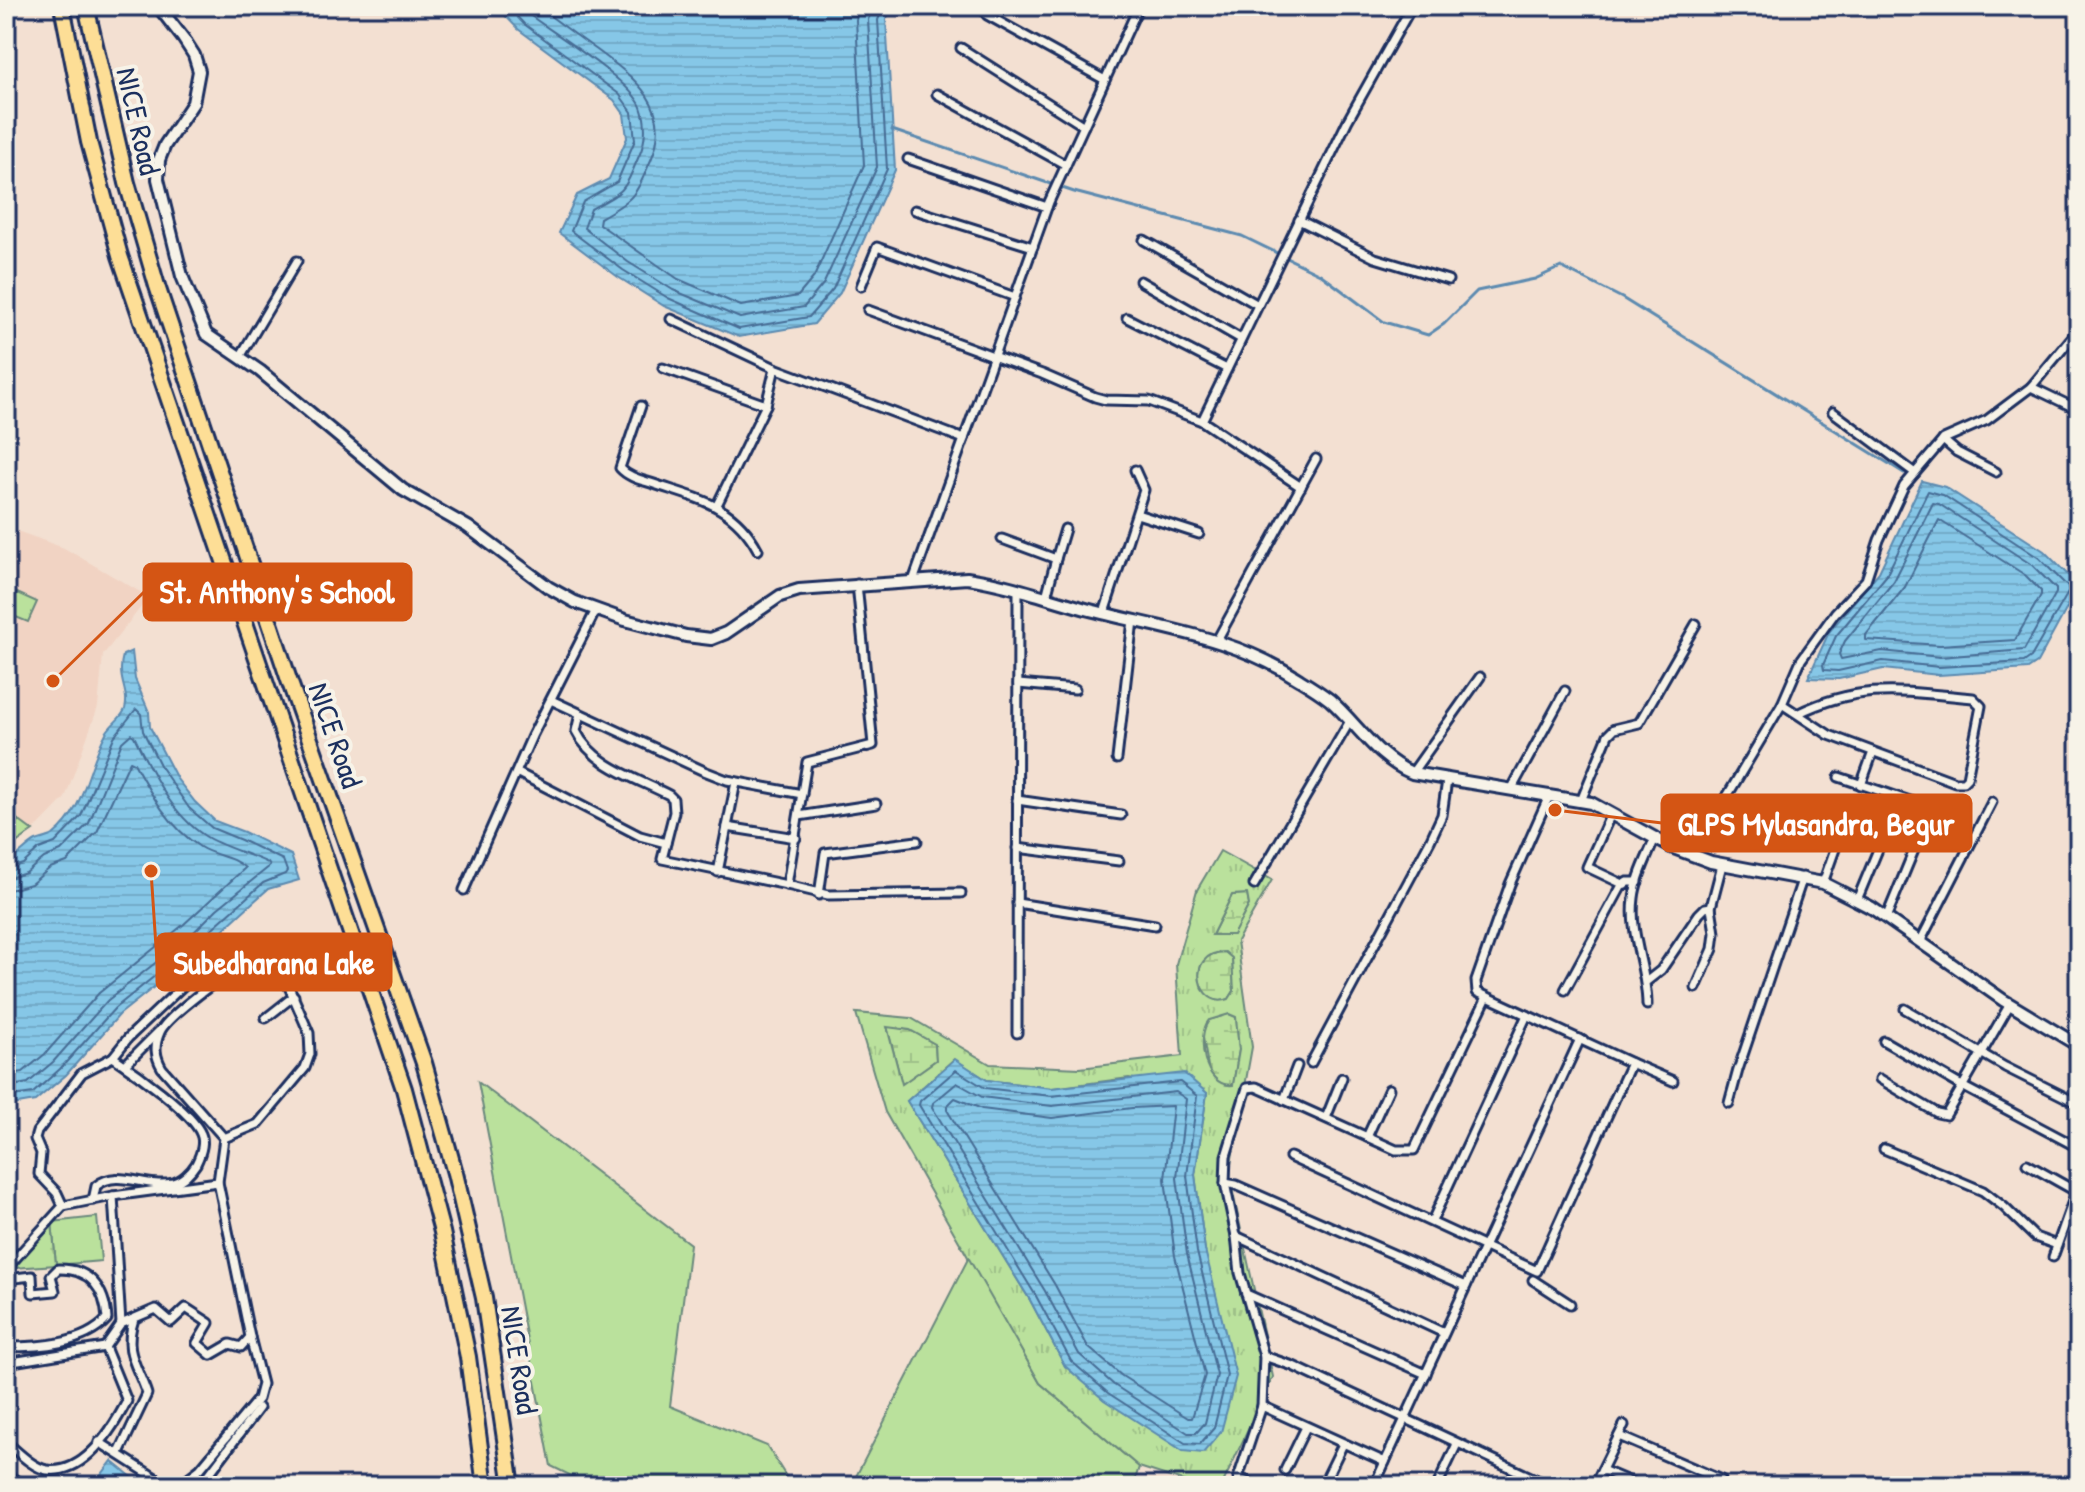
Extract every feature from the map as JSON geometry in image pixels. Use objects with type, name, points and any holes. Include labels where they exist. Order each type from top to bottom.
[{"type":"highway","name":"NICE Road","points":[[62,6],[89,142],[120,256],[404,1089],[438,1217],[468,1357],[485,1486]]},
{"type":"highway","name":"NICE Road","points":[[86,6],[119,153],[157,286],[289,680],[428,1077],[467,1220],[484,1298],[512,1486]]},
{"type":"street","points":[[158,6],[194,55],[199,71],[193,103],[165,145],[159,160],[158,179],[182,276],[206,334],[240,357],[403,490],[468,527],[548,587],[596,610],[686,636],[711,639],[726,633],[780,596],[799,590],[967,578],[1217,640],[1298,678],[1329,699],[1378,751],[1399,768],[1447,780],[1591,803],[1671,847],[1722,865],[1823,883],[1886,918],[2010,1004],[2075,1043],[2079,1024]]},
{"type":"street","points":[[913,581],[1047,207],[1139,6]]},
{"type":"street","points":[[1202,421],[1348,120],[1412,6]]},
{"type":"street","points":[[987,15],[1105,80]]},
{"type":"street","points":[[961,48],[1084,126]]},
{"type":"street","points":[[937,94],[1066,165]]},
{"type":"street","points":[[908,159],[1047,207]]},
{"type":"street","points":[[915,210],[1033,247]]},
{"type":"street","points":[[1299,220],[1375,258],[1448,280]]},
{"type":"street","points":[[1144,240],[1258,305]]},
{"type":"street","points":[[861,286],[877,247],[1015,297]]},
{"type":"street","points":[[240,357],[297,261]]},
{"type":"street","points":[[1140,281],[1241,339]]},
{"type":"street","points":[[868,310],[1042,374],[1095,397],[1149,401],[1202,421],[1301,487]]},
{"type":"street","points":[[1127,318],[1227,369]]},
{"type":"street","points":[[671,319],[775,368],[964,439]]},
{"type":"street","points":[[1671,847],[1723,803],[1782,704],[1801,660],[1835,613],[1866,580],[1879,540],[1904,486],[1943,440],[1987,420],[2031,387],[2079,329]]},
{"type":"street","points":[[663,368],[766,405]]},
{"type":"street","points":[[717,505],[766,405],[775,368]]},
{"type":"street","points":[[2031,387],[2079,410]]},
{"type":"street","points":[[641,406],[620,468],[632,477],[717,505],[747,529],[758,550]]},
{"type":"street","points":[[1833,412],[1915,473]]},
{"type":"street","points":[[1943,440],[1957,452],[1996,472]]},
{"type":"street","points":[[1217,640],[1316,459]]},
{"type":"street","points":[[1104,613],[1144,490],[1135,470]]},
{"type":"street","points":[[1137,514],[1199,534]]},
{"type":"street","points":[[1046,597],[1065,529]]},
{"type":"street","points":[[1002,539],[1056,559]]},
{"type":"street","points":[[787,885],[807,762],[873,745],[857,584]]},
{"type":"street","points":[[1017,1033],[1018,589]]},
{"type":"street","points":[[464,890],[532,736],[596,610]]},
{"type":"street","points":[[1117,759],[1133,620]]},
{"type":"street","points":[[1581,801],[1608,735],[1614,729],[1639,723],[1696,624]]},
{"type":"street","points":[[1412,773],[1480,677]]},
{"type":"street","points":[[1018,684],[1075,689]]},
{"type":"street","points":[[1511,790],[1565,691]]},
{"type":"street","points":[[1782,704],[1797,714],[1829,735],[1948,780],[1963,782],[1969,772],[1981,706],[1973,698],[1865,691],[1836,697],[1797,714]]},
{"type":"street","points":[[551,700],[704,771],[736,782],[802,794]]},
{"type":"street","points":[[580,714],[576,731],[586,749],[598,759],[673,799],[674,812],[662,859],[787,885],[819,895],[961,893]]},
{"type":"street","points":[[1254,885],[1350,721]]},
{"type":"street","points":[[1861,785],[1873,752]]},
{"type":"street","points":[[518,773],[640,836],[666,843]]},
{"type":"street","points":[[1839,777],[1954,816]]},
{"type":"street","points":[[1311,1063],[1430,841],[1442,815],[1447,780]]},
{"type":"street","points":[[718,872],[736,782]]},
{"type":"street","points":[[1549,796],[1510,884],[1476,981],[1477,992],[1673,1081]]},
{"type":"street","points":[[1857,900],[1899,799]]},
{"type":"street","points":[[1017,800],[1121,815]]},
{"type":"street","points":[[1920,942],[1992,802]]},
{"type":"street","points":[[799,816],[876,804]]},
{"type":"street","points":[[1886,918],[1931,809]]},
{"type":"street","points":[[1611,814],[1587,867],[1625,885]]},
{"type":"street","points":[[1823,883],[1846,818]]},
{"type":"street","points":[[727,827],[796,838]]},
{"type":"street","points":[[1647,1005],[1647,981],[1634,915],[1634,897],[1655,838]]},
{"type":"street","points":[[819,895],[825,853],[917,841]]},
{"type":"street","points":[[1017,848],[1119,861]]},
{"type":"street","points":[[1696,988],[1713,949],[1715,933],[1711,907],[1722,865]]},
{"type":"street","points":[[1729,1103],[1803,877]]},
{"type":"street","points":[[1565,990],[1616,895],[1625,885],[1638,882]]},
{"type":"street","points":[[1017,903],[1155,925]]},
{"type":"street","points":[[1647,981],[1661,970],[1699,914],[1711,907]]},
{"type":"street","points":[[125,1065],[172,1017],[234,969],[258,953],[273,960],[280,966],[309,1033],[310,1054],[305,1068],[258,1124],[224,1138]]},
{"type":"street","points":[[63,1206],[57,1193],[39,1174],[41,1153],[35,1139],[82,1073],[113,1057],[128,1038],[187,982]]},
{"type":"street","points":[[266,1018],[294,996]]},
{"type":"street","points":[[1259,1486],[1238,1478],[1262,1406],[1264,1356],[1240,1273],[1225,1183],[1231,1132],[1247,1088],[1256,1087],[1403,1152],[1414,1150],[1487,997]]},
{"type":"street","points":[[1880,1079],[1937,1113],[1946,1115],[2010,1004]]},
{"type":"street","points":[[1905,1009],[2005,1067],[2079,1104]]},
{"type":"street","points":[[1432,1221],[1527,1015]]},
{"type":"street","points":[[161,1029],[155,1048],[157,1059],[224,1138],[218,1182],[262,1384],[258,1399],[200,1469],[178,1486]]},
{"type":"street","points":[[1374,1486],[1580,1039]]},
{"type":"street","points":[[1884,1041],[2079,1148]]},
{"type":"street","points":[[93,1200],[96,1186],[107,1177],[144,1184],[174,1183],[194,1168],[200,1155],[202,1136],[195,1125],[159,1091],[113,1057]]},
{"type":"street","points":[[1290,1157],[1537,1271],[1631,1063]]},
{"type":"street","points":[[1284,1100],[1297,1066]]},
{"type":"street","points":[[1326,1118],[1342,1078]]},
{"type":"street","points":[[1367,1137],[1389,1089]]},
{"type":"street","points":[[1884,1149],[1983,1191],[2035,1237],[2057,1245]]},
{"type":"street","points":[[2027,1164],[2078,1187],[2053,1257]]},
{"type":"street","points":[[6,1269],[63,1206],[218,1182]]},
{"type":"street","points":[[1225,1183],[1236,1185],[1466,1286]]},
{"type":"street","points":[[113,1196],[121,1324]]},
{"type":"street","points":[[1236,1236],[1444,1333]]},
{"type":"street","points":[[6,1279],[32,1276],[33,1293],[55,1291],[51,1276],[58,1269],[75,1271],[94,1281],[101,1289],[107,1319],[96,1329],[57,1345],[6,1347]]},
{"type":"street","points":[[1533,1280],[1570,1304]]},
{"type":"street","points":[[1246,1294],[1426,1374]]},
{"type":"street","points":[[6,1363],[105,1347],[121,1324],[156,1309],[171,1322],[182,1309],[190,1308],[209,1323],[197,1343],[211,1355],[230,1344],[241,1347],[250,1337]]},
{"type":"street","points":[[119,1453],[147,1394],[129,1350],[134,1319]]},
{"type":"street","points":[[6,1442],[44,1470],[71,1468],[99,1442],[117,1420],[127,1401],[105,1347]]},
{"type":"street","points":[[1264,1356],[1293,1366],[1550,1486]]},
{"type":"street","points":[[1262,1406],[1385,1462]]},
{"type":"street","points":[[200,1486],[259,1408]]},
{"type":"street","points":[[1594,1486],[1624,1425]]},
{"type":"street","points":[[1285,1470],[1306,1427]]},
{"type":"street","points":[[1619,1436],[1721,1480],[1719,1486]]},
{"type":"street","points":[[99,1442],[168,1486]]},
{"type":"street","points":[[1323,1485],[1343,1444]]},
{"type":"street","points":[[1437,1486],[1457,1444]]},
{"type":"street","points":[[1602,1470],[1640,1486]]},
{"type":"street","points":[[6,1474],[24,1486]]},
{"type":"shaded area","points":[[6,527],[64,548],[149,597],[103,655],[98,707],[65,798],[33,831],[6,811]]},
{"type":"green space","points":[[6,588],[37,602],[28,622],[6,613]]},
{"type":"green space","points":[[6,811],[33,831],[6,850]]},
{"type":"green space","points":[[1220,851],[1272,880],[1237,941],[1252,1047],[1229,1175],[1273,1377],[1223,1483],[1195,1485],[1139,1467],[1040,1383],[885,1112],[856,1013],[911,1018],[990,1064],[1080,1068],[1182,1056],[1176,964],[1197,890]],"holes":[[[1247,894],[1249,905],[1233,935],[1212,935],[1232,895]],[[1225,952],[1232,958],[1234,991],[1229,999],[1209,997],[1203,989],[1200,970],[1204,961]],[[1229,1014],[1236,1017],[1239,1050],[1233,1085],[1223,1084],[1209,1070],[1203,1048],[1205,1027],[1209,1020]],[[887,1027],[910,1030],[935,1044],[936,1060],[902,1084]],[[954,1059],[987,1080],[1052,1088],[1129,1078],[1207,1093],[1195,1175],[1205,1250],[1065,1366],[1030,1300],[907,1101]]]},
{"type":"green space","points":[[1247,894],[1249,905],[1233,936],[1212,935],[1232,895]]},
{"type":"green space","points":[[1225,952],[1232,958],[1234,991],[1229,999],[1218,1001],[1203,990],[1200,970],[1204,961],[1212,955]]},
{"type":"green space","points":[[1229,1014],[1236,1017],[1239,1050],[1233,1085],[1220,1084],[1209,1072],[1202,1032],[1209,1020]]},
{"type":"green space","points":[[887,1026],[910,1030],[935,1044],[936,1060],[902,1085]]},
{"type":"green space","points":[[478,1082],[690,1244],[670,1406],[767,1446],[792,1486],[592,1486],[551,1466]]},
{"type":"green space","points":[[97,1217],[101,1261],[56,1265],[52,1222]]},
{"type":"green space","points":[[52,1222],[56,1265],[13,1268]]},
{"type":"green space","points":[[969,1257],[1040,1383],[1139,1467],[1133,1486],[851,1486]]},
{"type":"water","points":[[496,6],[894,6],[886,19],[895,170],[840,293],[814,324],[739,337],[664,306],[618,277],[559,233],[577,195],[609,179],[627,138],[624,114],[614,100],[518,29]]},
{"type":"water","points":[[1922,481],[1945,487],[2044,551],[2079,586],[2037,663],[2028,669],[1939,675],[1883,669],[1839,679],[1808,678],[1829,632],[1879,572]]},
{"type":"water","points":[[132,651],[135,679],[149,712],[150,727],[177,779],[215,821],[291,855],[299,880],[268,889],[203,948],[120,1014],[66,1075],[35,1101],[6,1106],[6,862],[36,841],[53,835],[73,813],[106,733],[125,709],[121,664],[123,655]]},
{"type":"water","points":[[955,1059],[987,1080],[1052,1088],[1184,1073],[1207,1093],[1195,1175],[1205,1250],[1236,1376],[1221,1432],[1203,1453],[1183,1451],[1104,1400],[1065,1366],[1030,1300],[907,1101]]},
{"type":"water","points":[[112,1461],[143,1486],[93,1486]]},
{"type":"waterway","points":[[892,130],[1074,192],[1242,236],[1320,274],[1384,322],[1428,335],[1444,324],[1477,291],[1535,279],[1561,267],[1622,298],[1904,473]]},
{"type":"place","name":"St. Anthony's School","points":[[53,681]]},
{"type":"place","name":"GLPS Mylasandra, Begur","points":[[1555,810]]},
{"type":"place","name":"Subedharana Lake","points":[[151,871]]}]
